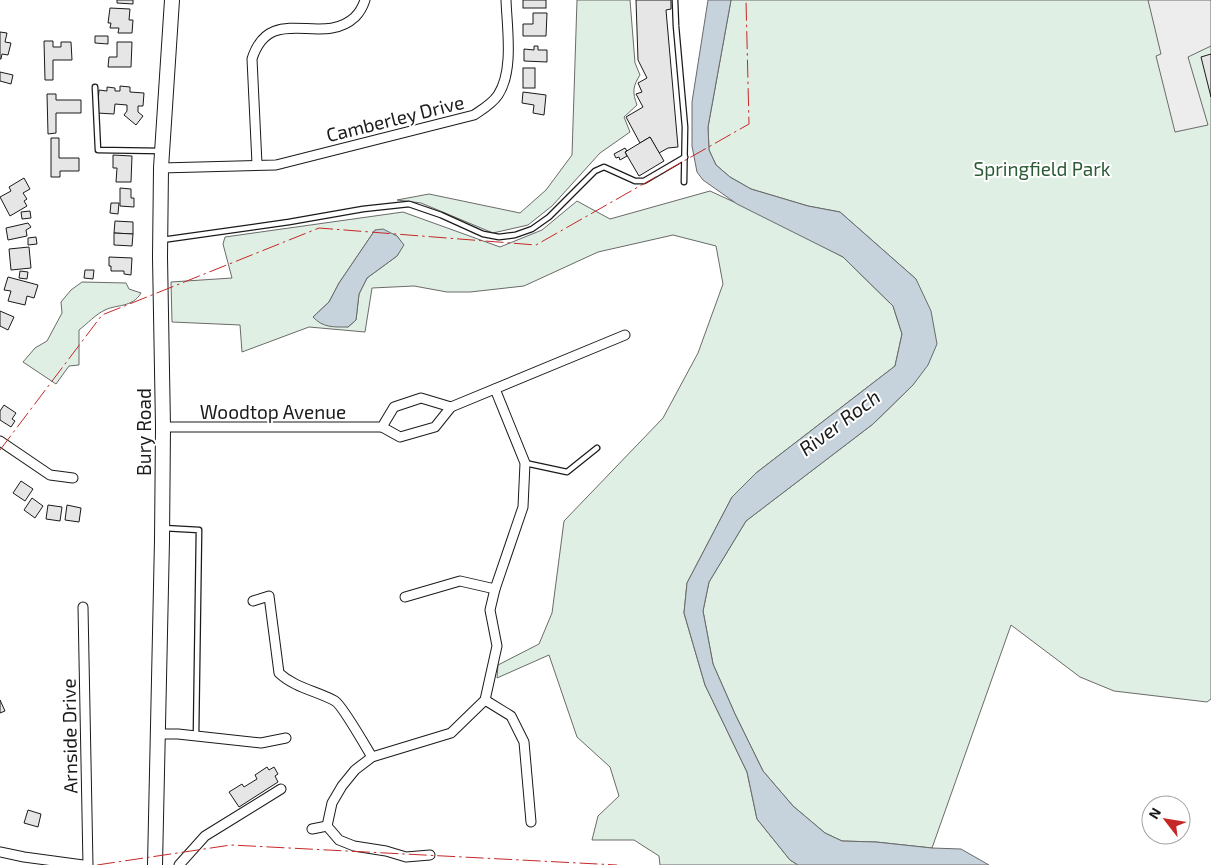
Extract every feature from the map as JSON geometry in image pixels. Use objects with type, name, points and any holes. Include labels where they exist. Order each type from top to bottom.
[{"type":"main road","name":"Bury Road","points":[[155,865],[163,427],[160,240],[161,168],[172,0]]},
{"type":"street","points":[[257,164],[252,59],[255,48],[263,38],[271,32],[280,29],[337,28],[350,22],[359,13],[364,0]]},
{"type":"street","name":"Camberley Drive","points":[[161,168],[276,165],[474,115],[498,96],[504,82],[508,63],[506,0]]},
{"type":"street","name":"Woodtop Avenue","points":[[163,427],[382,427],[400,437],[435,427],[451,407],[624,335]]},
{"type":"street","points":[[327,826],[332,803],[342,786],[355,770],[372,757],[451,733],[485,700],[497,646],[490,610],[495,589],[523,507],[525,463],[494,389]]},
{"type":"street","points":[[382,427],[394,407],[421,398],[451,407]]},
{"type":"street","points":[[2,445],[50,475],[73,478]]},
{"type":"street","points":[[405,597],[460,581],[495,589]]},
{"type":"street","points":[[253,601],[269,596],[279,673],[300,687],[337,702],[372,757]]},
{"type":"street","name":"Arnside Drive","points":[[83,607],[88,865]]},
{"type":"street","points":[[485,700],[512,716],[524,742],[531,822]]},
{"type":"street","points":[[157,734],[178,734],[260,743],[286,738]]},
{"type":"street","points":[[179,865],[204,836],[282,789]]},
{"type":"street","points":[[312,829],[327,826]]},
{"type":"street","points":[[327,826],[339,840],[354,846],[406,856],[430,855]]},
{"type":"street","points":[[0,852],[83,865]]},
{"type":"lane","points":[[675,0],[686,127],[684,182]]},
{"type":"lane","points":[[95,87],[98,150],[162,151]]},
{"type":"lane","points":[[160,240],[289,222],[363,209],[409,204],[441,215],[483,234],[499,237],[515,235],[532,228],[549,217],[595,171],[604,167],[635,182],[644,181],[684,157]]},
{"type":"lane","points":[[525,463],[567,472],[597,448]]},
{"type":"lane","points":[[162,528],[199,530],[196,736]]},
{"type":"green space","points":[[577,0],[630,0],[635,63],[640,75],[634,89],[637,105],[624,117],[630,132],[600,153],[552,206],[528,225],[493,233],[421,203],[397,200],[429,194],[520,213],[546,190],[572,155]]},
{"type":"green space","name":"Springfield Park","points":[[731,0],[1211,0],[1211,699],[1207,702],[1114,691],[1080,677],[1011,625],[932,848],[876,842],[842,841],[825,833],[793,806],[763,771],[713,664],[703,611],[709,582],[746,521],[873,424],[913,385],[916,279],[840,212],[808,206],[751,189],[730,177],[716,165],[709,150],[708,127]]},
{"type":"green space","points":[[710,191],[775,221],[843,257],[893,306],[902,334],[895,366],[756,473],[732,497],[687,583],[684,613],[705,685],[747,772],[757,819],[790,860],[798,865],[660,865],[659,856],[634,840],[592,840],[598,816],[619,796],[610,767],[577,737],[549,655],[497,678],[498,665],[539,644],[552,613],[564,521],[663,418],[698,353],[723,284],[716,246],[673,235],[598,252],[524,286],[470,292],[447,292],[414,286],[372,288],[365,332],[309,327],[242,352],[240,325],[172,322],[171,282],[232,278],[223,244],[225,237],[403,212],[500,247],[542,230],[577,201],[610,219]],"holes":[[[375,230],[397,236],[403,245],[397,256],[367,278],[359,294],[356,320],[348,327],[313,317],[329,302],[339,283]]]},
{"type":"green space","points":[[82,282],[126,283],[129,289],[141,293],[129,303],[102,312],[79,330],[79,365],[69,366],[56,384],[23,362],[35,348],[47,341],[62,313],[61,302],[71,290]]},
{"type":"shaded area","points":[[1148,0],[1211,0],[1211,46],[1188,57],[1208,125],[1175,132],[1156,56],[1161,54]]},
{"type":"water","name":"River Roch","points":[[708,0],[731,0],[708,127],[709,150],[716,165],[730,177],[751,189],[808,206],[840,212],[916,279],[931,311],[937,344],[928,365],[913,385],[873,424],[746,521],[709,582],[703,611],[713,664],[763,771],[793,806],[825,833],[842,841],[961,849],[989,865],[798,865],[790,860],[757,819],[747,772],[705,685],[684,613],[687,583],[732,497],[756,473],[895,366],[902,334],[893,306],[843,257],[737,204],[703,180],[697,172],[692,146],[692,102]]},
{"type":"water","points":[[383,229],[397,236],[404,245],[397,256],[367,278],[359,294],[356,320],[348,327],[329,326],[317,321],[313,317],[329,302],[339,283],[375,230]]},
{"type":"building","points":[[117,0],[133,0],[133,4],[117,3]]},
{"type":"building","points":[[523,0],[546,0],[546,8],[523,8]]},
{"type":"building","points":[[636,0],[671,0],[671,9],[666,10],[678,147],[668,148],[659,153],[650,137],[640,143],[626,117],[643,107],[636,94],[642,92],[638,83],[647,78],[638,60]]},
{"type":"building","points":[[110,8],[130,9],[129,20],[133,20],[132,33],[118,33],[119,28],[110,28],[111,23],[108,23]]},
{"type":"building","points":[[533,13],[547,13],[546,36],[523,36],[523,24],[533,24]]},
{"type":"building","points":[[0,32],[7,33],[5,42],[11,43],[8,55],[2,54],[1,59],[0,59]]},
{"type":"building","points":[[95,36],[108,36],[108,44],[95,43]]},
{"type":"building","points":[[44,41],[53,41],[53,47],[61,47],[61,42],[71,42],[72,60],[53,60],[53,80],[45,80]]},
{"type":"building","points":[[117,42],[132,42],[131,67],[108,67],[109,57],[117,57]]},
{"type":"building","points":[[534,46],[538,46],[538,50],[547,50],[547,62],[524,61],[524,49],[534,50]]},
{"type":"building","points":[[1211,54],[1211,97],[1201,57]]},
{"type":"building","points":[[523,68],[535,68],[535,88],[523,88]]},
{"type":"building","points":[[0,72],[13,75],[11,84],[0,81]]},
{"type":"building","points":[[120,86],[130,87],[130,92],[144,93],[143,106],[138,106],[138,112],[143,116],[136,125],[124,115],[127,111],[127,105],[115,104],[114,114],[97,113],[99,90],[107,91],[107,87],[120,91]]},
{"type":"building","points":[[523,92],[546,95],[544,115],[533,113],[534,105],[522,103]]},
{"type":"building","points":[[47,94],[56,94],[56,100],[81,100],[81,113],[56,113],[56,133],[48,134]]},
{"type":"building","points":[[650,137],[664,161],[639,176],[625,152]]},
{"type":"building","points":[[51,138],[59,138],[59,158],[79,158],[79,171],[60,171],[60,177],[51,177]]},
{"type":"building","points":[[625,148],[627,156],[620,160],[619,157],[616,158],[614,154]]},
{"type":"building","points":[[113,155],[132,156],[131,182],[116,182],[117,168],[113,168]]},
{"type":"building","points":[[24,178],[30,189],[23,193],[27,199],[24,201],[27,206],[10,216],[0,197],[11,191],[9,187]]},
{"type":"building","points":[[120,188],[131,189],[134,207],[120,206]]},
{"type":"building","points":[[111,203],[119,203],[118,214],[110,213]]},
{"type":"building","points":[[30,211],[31,218],[22,219],[21,212]]},
{"type":"building","points":[[115,221],[133,222],[133,234],[114,233]]},
{"type":"building","points":[[28,223],[31,227],[26,230],[27,236],[8,240],[6,228]]},
{"type":"building","points":[[114,233],[133,234],[132,246],[114,245]]},
{"type":"building","points":[[36,237],[37,244],[28,245],[28,238]]},
{"type":"building","points":[[29,247],[31,268],[11,270],[9,249]]},
{"type":"building","points":[[109,257],[132,258],[131,275],[124,274],[124,271],[111,271]]},
{"type":"building","points":[[85,270],[94,270],[93,279],[84,278]]},
{"type":"building","points":[[20,271],[28,272],[27,279],[19,278]]},
{"type":"building","points":[[8,277],[38,285],[34,298],[27,296],[25,305],[8,301],[11,291],[4,290]]},
{"type":"building","points":[[0,311],[14,317],[8,330],[0,326]]},
{"type":"building","points":[[4,405],[16,413],[12,419],[15,421],[11,427],[0,420],[0,411]]},
{"type":"building","points":[[21,481],[33,489],[25,501],[13,493]]},
{"type":"building","points":[[32,498],[43,506],[35,518],[24,510]]},
{"type":"building","points":[[48,505],[62,507],[60,521],[46,519]]},
{"type":"building","points":[[67,505],[81,508],[79,522],[65,520]]},
{"type":"building","points":[[0,700],[5,711],[0,713]]},
{"type":"building","points":[[267,767],[269,770],[274,767],[278,774],[275,776],[278,782],[239,807],[229,792],[242,784],[244,787],[257,779],[255,775]]},
{"type":"building","points":[[28,810],[41,814],[38,827],[24,823]]},
{"type":"power","points":[[0,450],[102,315],[319,228],[536,245],[749,124],[746,0]]},
{"type":"power","points":[[97,865],[231,845],[617,865]]}]
